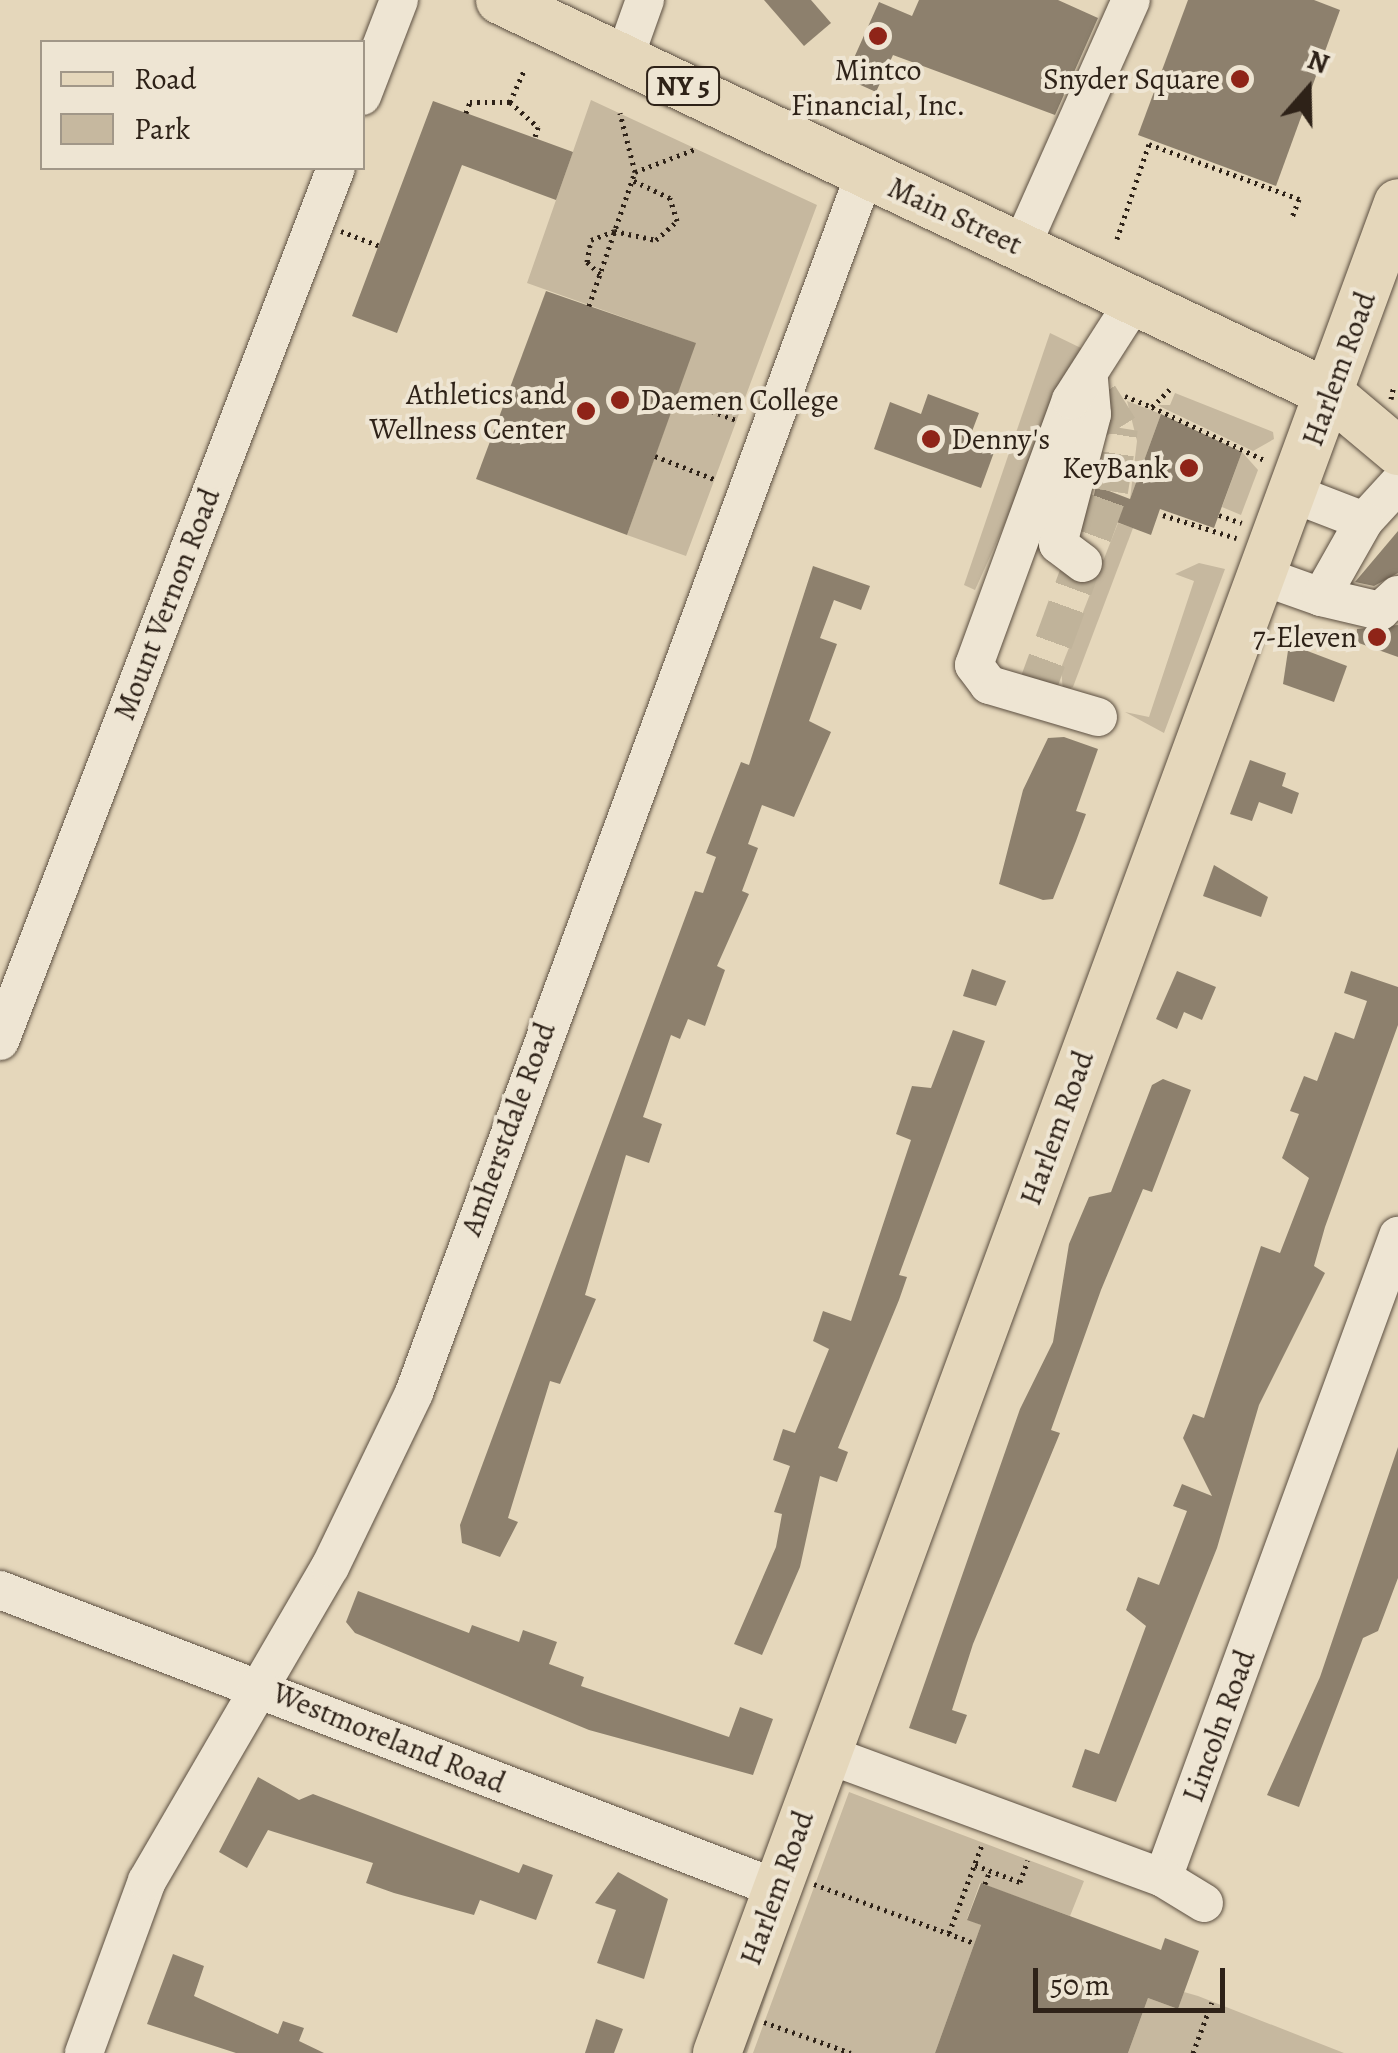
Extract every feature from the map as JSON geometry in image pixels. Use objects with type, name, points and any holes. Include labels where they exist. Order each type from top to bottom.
[{"type":"main road","name":"Main Street","points":[[500,0],[1330,394],[1398,450]]},
{"type":"main road","name":"Harlem Road","points":[[717,2053],[790,1884],[826,1754],[1249,557],[1280,478],[1330,394],[1398,203]]},
{"type":"street","points":[[365,88],[399,0]]},
{"type":"street","points":[[624,58],[645,0]]},
{"type":"street","points":[[1021,247],[1130,0]]},
{"type":"street","name":"Mount Vernon Road","points":[[0,1042],[335,170]]},
{"type":"street","name":"Amherstdale Road","points":[[84,2053],[146,1881],[264,1687],[414,1393],[865,173]]},
{"type":"street","points":[[1098,717],[990,686],[974,665],[1061,423],[1135,300]]},
{"type":"street","points":[[1083,564],[1058,544],[1092,414],[1089,380]]},
{"type":"street","points":[[1280,478],[1364,521]]},
{"type":"street","points":[[1321,596],[1364,521],[1398,484]]},
{"type":"street","points":[[1249,557],[1321,596],[1380,611],[1398,595]]},
{"type":"street","name":"Lincoln Road","points":[[1163,1878],[1398,1236]]},
{"type":"street","name":"Westmoreland Road","points":[[0,1590],[790,1884]]},
{"type":"street","points":[[826,1754],[1163,1878],[1204,1903]]},
{"type":"path","points":[[510,102],[525,68]]},
{"type":"path","points":[[466,112],[470,102],[510,102],[538,127],[534,137]]},
{"type":"path","points":[[588,306],[635,172],[620,113]]},
{"type":"path","points":[[1117,239],[1149,144],[1299,199],[1291,220]]},
{"type":"path","points":[[635,172],[696,149]]},
{"type":"path","points":[[600,274],[586,251],[614,231],[656,240],[678,221],[670,198],[632,180]]},
{"type":"path","points":[[1391,398],[1394,385]]},
{"type":"path","points":[[1152,407],[1172,387]]},
{"type":"path","points":[[1125,396],[1280,478]]},
{"type":"path","points":[[676,398],[736,420]]},
{"type":"path","points":[[656,456],[714,479]]},
{"type":"path","points":[[1162,515],[1249,557]]},
{"type":"path","points":[[1219,515],[1242,523]]},
{"type":"path","points":[[950,1933],[984,1840]]},
{"type":"path","points":[[975,1865],[1020,1882],[1030,1856]]},
{"type":"path","points":[[985,1884],[990,1870]]},
{"type":"path","points":[[790,1884],[974,1943]]},
{"type":"path","points":[[1193,2053],[1212,2002]]},
{"type":"path","points":[[761,2021],[850,2053]]},
{"type":"green space","points":[[591,100],[817,205],[686,556],[627,535],[695,343],[527,283]]},
{"type":"green space","points":[[1050,333],[1083,349],[975,590],[964,585]]},
{"type":"green space","points":[[1175,393],[1273,432],[1274,439],[1253,451],[1157,405],[1170,405]]},
{"type":"green space","points":[[1127,401],[1161,414],[1130,499],[1137,441]]},
{"type":"green space","points":[[1242,452],[1258,470],[1241,515],[1222,507]]},
{"type":"green space","points":[[1118,523],[1133,528],[1073,687],[1063,691],[1061,668]]},
{"type":"green space","points":[[1199,563],[1225,569],[1164,733],[1125,712],[1149,717],[1194,581],[1175,574]]},
{"type":"green space","points":[[837,1788],[747,2053],[737,2053]]},
{"type":"green space","points":[[849,1792],[1084,1881],[1070,1916],[980,1883],[967,1919],[981,1925],[935,2053],[753,2053]]},
{"type":"green space","points":[[1184,1992],[1344,2053],[1128,2053],[1148,1998],[1178,2009]]},
{"type":"building","points":[[764,0],[811,0],[831,23],[804,46]]},
{"type":"building","points":[[919,0],[1058,0],[1098,18],[1055,115],[893,55],[876,92],[845,78],[879,2],[912,16]]},
{"type":"building","name":"Snyder Square","points":[[1188,0],[1314,0],[1340,10],[1276,186],[1138,135]]},
{"type":"building","points":[[433,101],[573,152],[556,200],[462,165],[397,333],[352,316]]},
{"type":"building","name":"Athletics and Wellness Center","points":[[546,291],[696,343],[627,535],[476,479]]},
{"type":"building","name":"Denny's","points":[[928,394],[979,413],[971,434],[997,444],[981,488],[874,449],[890,402],[921,414]]},
{"type":"building","name":"KeyBank","points":[[1161,414],[1242,452],[1214,528],[1160,509],[1151,535],[1090,512],[1096,486],[1130,499]]},
{"type":"building","points":[[1398,531],[1398,573],[1374,586],[1355,582]]},
{"type":"building","points":[[813,566],[870,586],[861,610],[834,600],[820,638],[837,644],[809,721],[831,732],[794,817],[762,805],[748,844],[758,848],[742,891],[749,894],[717,966],[725,970],[705,1026],[688,1019],[680,1039],[671,1035],[643,1117],[662,1124],[649,1163],[626,1155],[585,1295],[596,1299],[560,1384],[550,1381],[508,1518],[518,1522],[500,1557],[462,1543],[460,1525],[695,891],[703,893],[716,857],[706,853],[741,762],[749,765]]},
{"type":"building","name":"7-Eleven","points":[[1398,625],[1398,657],[1356,642],[1357,629]]},
{"type":"building","points":[[1289,644],[1347,666],[1334,702],[1283,684]]},
{"type":"building","points":[[1064,737],[1098,749],[1076,811],[1086,814],[1053,899],[1043,900],[999,884],[1023,790],[1048,738]]},
{"type":"building","points":[[1250,760],[1286,773],[1282,786],[1299,793],[1292,814],[1259,802],[1252,821],[1230,814]]},
{"type":"building","points":[[1214,865],[1268,897],[1261,917],[1203,896]]},
{"type":"building","points":[[972,969],[1006,981],[996,1006],[963,996]]},
{"type":"building","points":[[1177,971],[1216,987],[1202,1020],[1184,1012],[1177,1029],[1156,1019]]},
{"type":"building","points":[[1351,971],[1398,987],[1398,1025],[1325,1227],[1314,1266],[1325,1273],[1259,1405],[1217,1548],[1116,1802],[1072,1787],[1085,1749],[1099,1754],[1146,1626],[1126,1610],[1138,1577],[1159,1585],[1187,1511],[1173,1506],[1182,1484],[1212,1496],[1183,1438],[1193,1414],[1204,1418],[1261,1246],[1280,1253],[1309,1178],[1282,1158],[1299,1114],[1290,1111],[1304,1076],[1317,1081],[1335,1032],[1354,1039],[1367,1001],[1344,993]]},
{"type":"building","points":[[953,1030],[985,1041],[899,1275],[907,1277],[899,1300],[838,1448],[848,1452],[837,1482],[820,1476],[800,1567],[762,1655],[734,1644],[776,1547],[782,1514],[774,1512],[790,1466],[773,1460],[783,1429],[795,1433],[829,1349],[813,1341],[823,1311],[851,1321],[911,1140],[896,1134],[912,1086],[931,1088]]},
{"type":"building","points":[[1163,1079],[1191,1090],[1152,1192],[1143,1189],[1101,1290],[1051,1430],[1060,1433],[973,1644],[952,1710],[967,1715],[956,1744],[909,1728],[1020,1409],[1053,1342],[1069,1244],[1089,1197],[1111,1192],[1152,1085]]},
{"type":"building","points":[[1398,1447],[1398,1578],[1378,1631],[1363,1638],[1299,1807],[1267,1795],[1320,1677]]},
{"type":"building","points":[[358,1591],[469,1633],[472,1625],[519,1642],[523,1630],[557,1642],[549,1664],[584,1677],[581,1686],[729,1737],[740,1707],[773,1719],[753,1775],[589,1730],[355,1633],[346,1622]]},
{"type":"building","points":[[258,1777],[299,1800],[313,1794],[519,1873],[523,1864],[553,1875],[536,1920],[480,1900],[474,1915],[394,1893],[366,1883],[373,1863],[268,1830],[247,1868],[219,1852]]},
{"type":"building","points":[[618,1872],[668,1899],[644,1979],[597,1963],[616,1910],[595,1903]]},
{"type":"building","points":[[981,1883],[1161,1950],[1165,1938],[1199,1951],[1178,2009],[1148,1998],[1128,2053],[935,2053],[981,1925],[967,1920]]},
{"type":"building","points":[[173,1954],[204,1966],[194,1996],[278,2034],[283,2021],[304,2028],[299,2041],[324,2053],[236,2053],[147,2024]]},
{"type":"building","points":[[596,2019],[623,2029],[614,2053],[585,2053]]},
{"type":"tunnel","points":[[1034,696],[1109,491],[1119,428],[1089,380]]},
{"type":"place","name":"Mintco Financial, Inc.","points":[[878,36]]},
{"type":"place","name":"Snyder Square","points":[[1240,79]]},
{"type":"place","name":"Daemen College","points":[[620,400]]},
{"type":"place","name":"Athletics and Wellness Center","points":[[586,411]]},
{"type":"place","name":"Denny's","points":[[931,439]]},
{"type":"place","name":"KeyBank","points":[[1189,468]]},
{"type":"place","name":"7-Eleven","points":[[1377,637]]}]
